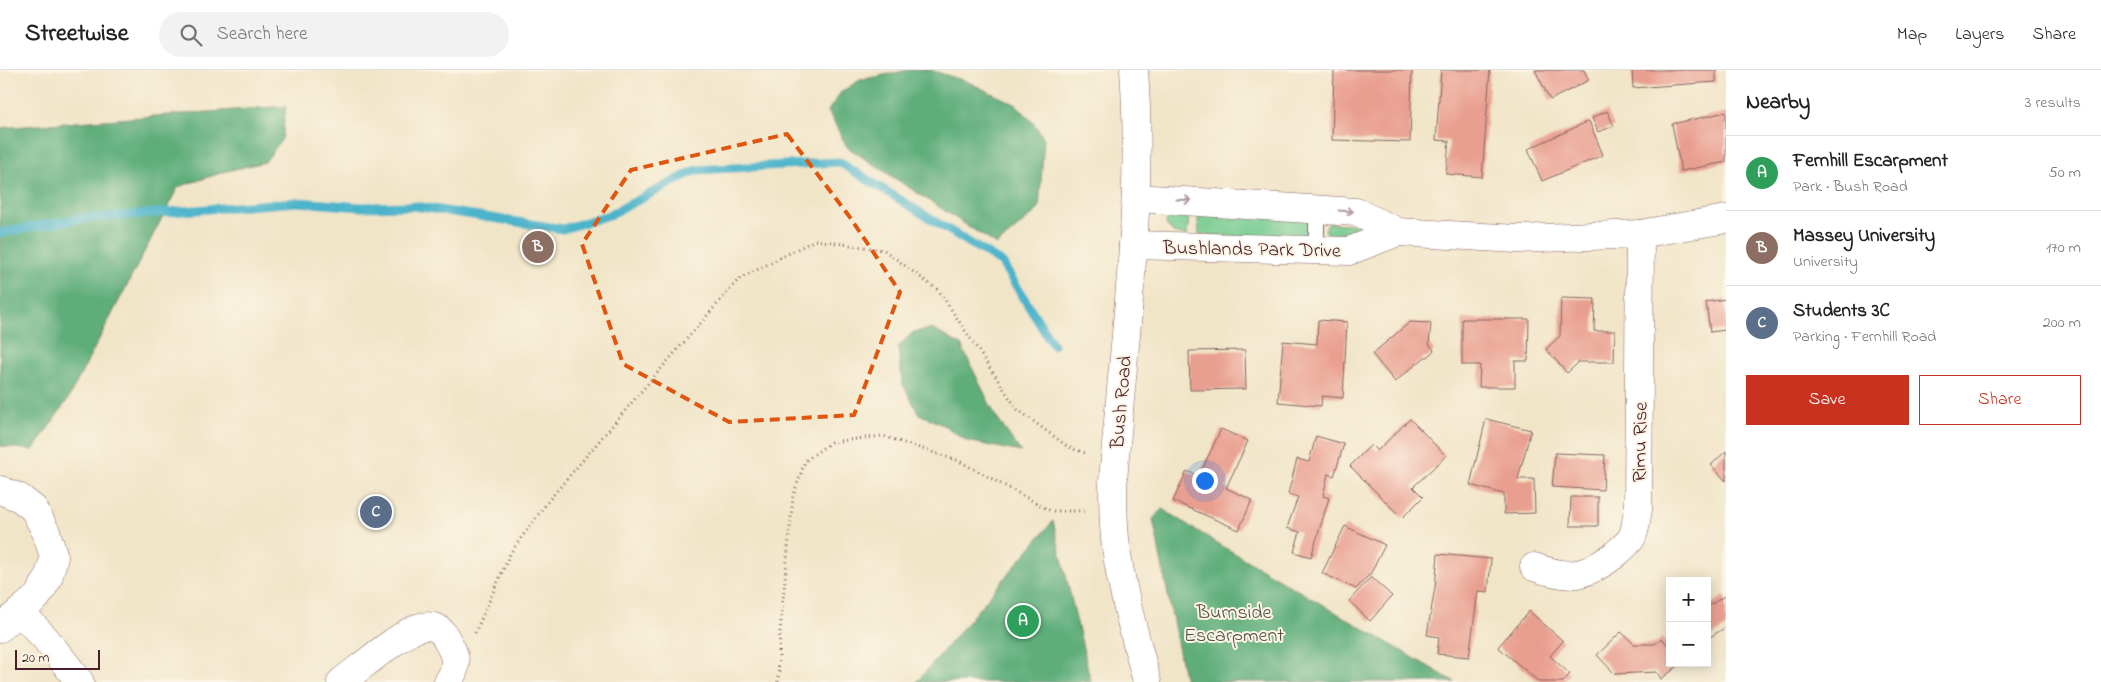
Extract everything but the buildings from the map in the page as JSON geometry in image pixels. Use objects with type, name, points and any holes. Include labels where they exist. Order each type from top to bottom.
[{"type":"street","name":"Bush Road","points":[[1134,70],[1138,118],[1136,198],[1115,462],[1114,511],[1116,546],[1122,582],[1147,682]]},
{"type":"street","name":"Bush Road","points":[[1138,118],[1145,70]]},
{"type":"street","name":"Bushlands Park Drive","points":[[1136,198],[1356,212],[1398,232],[1517,239],[1640,234],[1726,219]]},
{"type":"street","name":"Bushlands Park Drive","points":[[1133,245],[1349,251],[1398,232]]},
{"type":"street","name":"Rimu Rise","points":[[1534,567],[1574,576],[1596,569],[1617,553],[1632,537],[1638,510],[1640,234]]},
{"type":"street","points":[[0,490],[20,498],[34,509],[46,532],[54,557],[48,579],[37,597],[10,620],[45,638],[80,682]]},
{"type":"street","points":[[341,682],[402,637],[421,627],[435,627],[442,632],[455,656],[452,676]]},
{"type":"lane","points":[[1316,250],[1317,209]]},
{"type":"path","points":[[452,676],[471,643],[511,552],[549,500],[739,279],[816,240],[884,250],[939,291],[1017,409],[1068,447],[1115,462]]},
{"type":"path","points":[[778,682],[780,631],[792,497],[806,461],[832,442],[883,436],[959,461],[1051,511],[1114,511]]},
{"type":"highlighted area","points":[[787,134],[849,216],[900,292],[854,415],[729,422],[623,364],[582,244],[631,170]]},
{"type":"green space","points":[[909,70],[930,70],[966,81],[1017,105],[1036,126],[1044,139],[1039,209],[997,245],[847,147],[828,111],[841,92],[860,80]]},
{"type":"green space","points":[[286,106],[282,139],[265,162],[227,171],[178,187],[68,399],[33,450],[0,446],[0,128]]},
{"type":"green space","points":[[1190,206],[1187,236],[1173,233],[1166,224],[1168,214],[1173,207]]},
{"type":"green space","points":[[1202,209],[1303,212],[1311,226],[1303,236],[1289,242],[1199,234],[1198,220]]},
{"type":"green space","points":[[1328,223],[1373,225],[1376,239],[1330,237],[1325,230]]},
{"type":"green space","points":[[932,329],[961,345],[996,417],[1021,452],[967,441],[945,426],[919,414],[902,383],[898,347],[913,332]]},
{"type":"green space","name":"Burnside Escarpment","points":[[1162,509],[1455,682],[1185,682],[1153,519]]},
{"type":"green space","points":[[1053,521],[1091,682],[917,682]]},
{"type":"waterway","points":[[0,233],[78,219],[298,202],[362,207],[414,206],[563,229],[609,215],[696,170],[839,162],[1002,263],[1053,345]]},
{"type":"place","name":"Massey University","points":[[538,247]]},
{"type":"place","name":"Students 3C","points":[[376,512]]},
{"type":"place","name":"Fernhill Escarpment","points":[[1023,621]]}]
